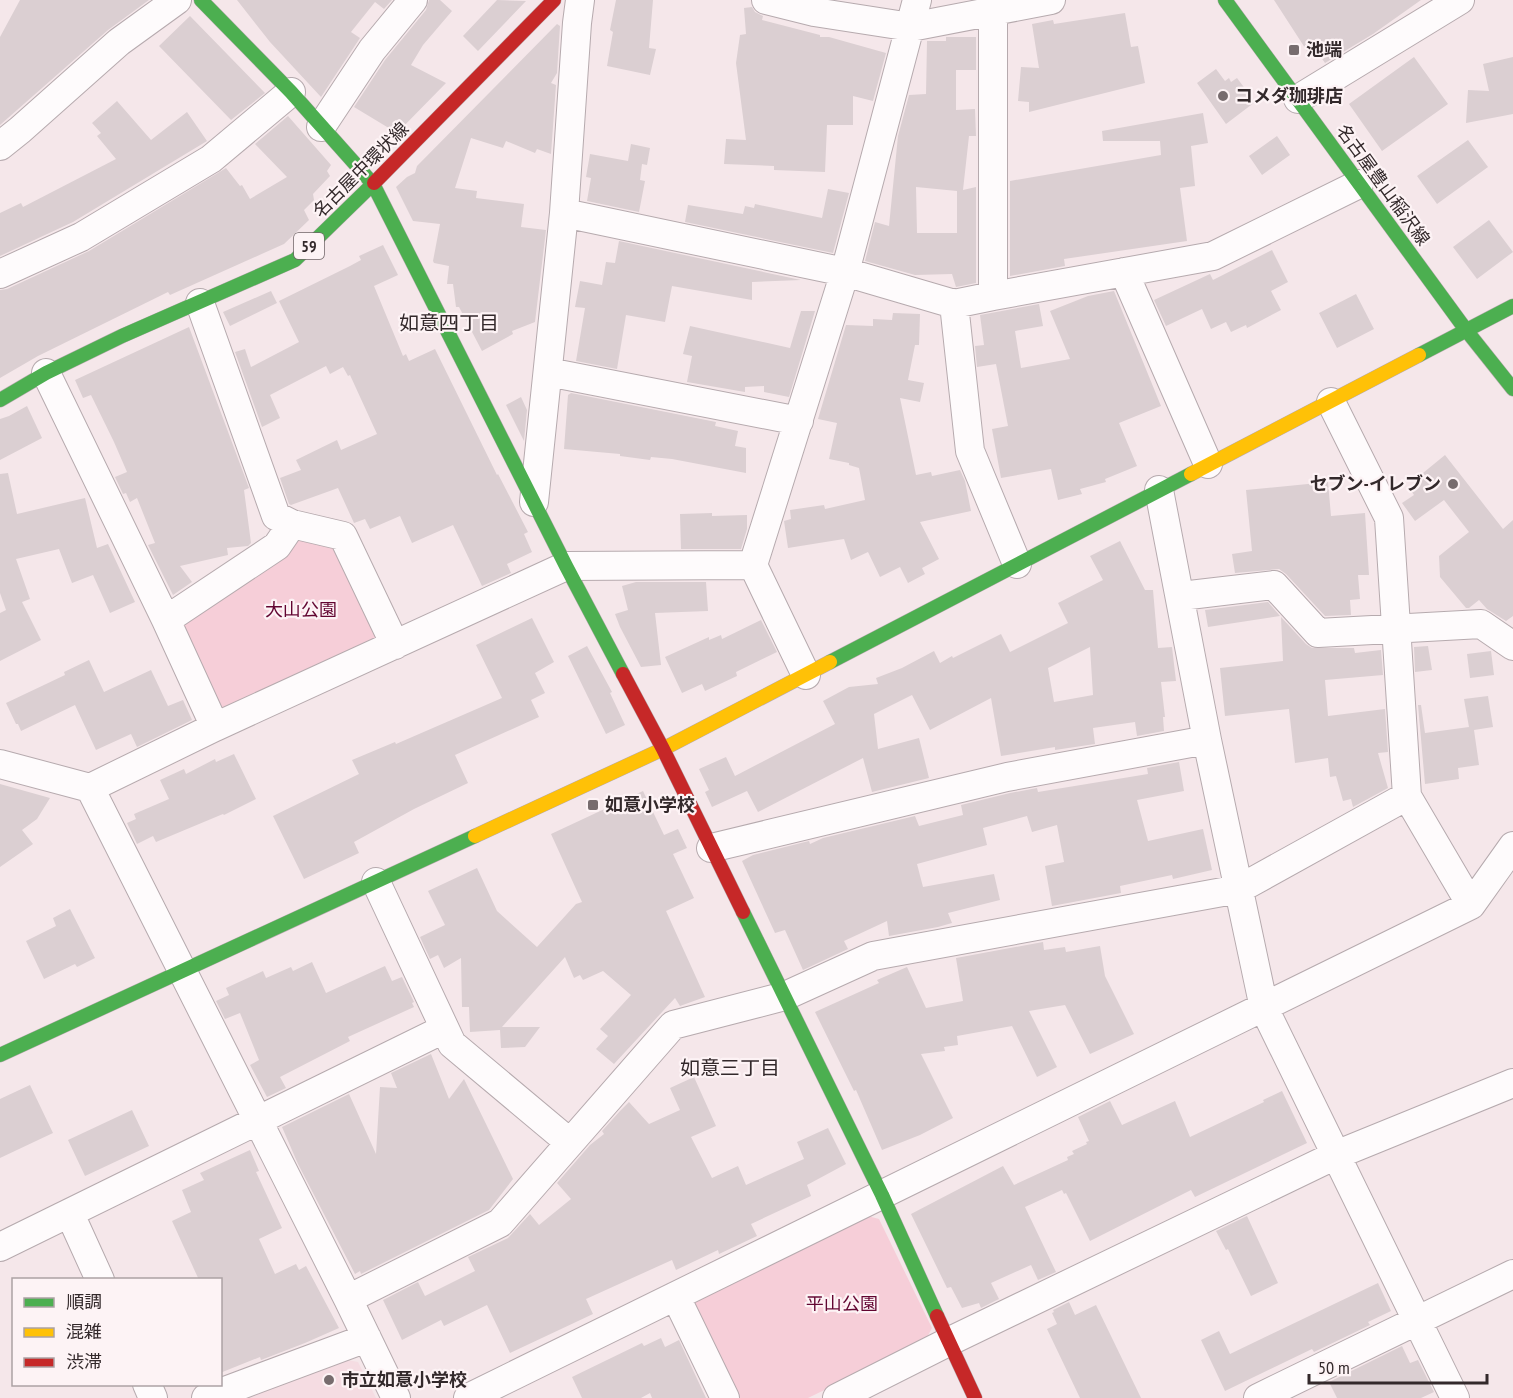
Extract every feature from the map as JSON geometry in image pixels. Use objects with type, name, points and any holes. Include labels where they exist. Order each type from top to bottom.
[{"type":"street","points":[[0,146],[119,42],[177,0]]},
{"type":"street","points":[[201,0],[291,92],[373,184],[566,566],[663,749],[882,1195],[975,1398]]},
{"type":"street","points":[[321,127],[372,50],[413,0]]},
{"type":"street","name":"名古屋中環状線","points":[[0,400],[46,373],[122,336],[295,260],[554,0]]},
{"type":"street","points":[[534,502],[564,213],[580,0]]},
{"type":"street","points":[[766,0],[814,12],[914,14],[993,11],[1051,0]]},
{"type":"street","name":"名古屋豊山稲沢線","points":[[1226,0],[1466,330],[1513,390]]},
{"type":"street","points":[[1298,99],[1460,0]]},
{"type":"street","points":[[993,11],[993,296]]},
{"type":"street","points":[[806,675],[753,565],[845,272],[914,14]]},
{"type":"street","points":[[0,274],[81,237],[210,159],[291,92]]},
{"type":"street","points":[[564,213],[845,272],[954,304],[1213,256],[1359,184]]},
{"type":"street","points":[[1124,272],[1208,464]]},
{"type":"street","points":[[200,303],[276,516],[292,524],[343,536],[395,645]]},
{"type":"street","points":[[954,304],[970,451],[1017,564]]},
{"type":"street","points":[[0,1054],[663,749],[1513,306]]},
{"type":"street","points":[[548,372],[799,420]]},
{"type":"street","points":[[46,373],[166,620],[215,727]]},
{"type":"street","points":[[1331,402],[1389,518],[1407,796],[1471,906]]},
{"type":"street","points":[[1160,490],[1207,740],[1264,1008],[1455,1398]]},
{"type":"street","points":[[166,620],[277,546],[292,524]]},
{"type":"street","points":[[0,764],[90,788],[215,727],[566,566],[753,565]]},
{"type":"street","points":[[1181,596],[1274,585],[1318,633],[1481,624],[1513,646]]},
{"type":"street","points":[[711,848],[1007,777],[1207,740]]},
{"type":"street","points":[[90,788],[396,1398]]},
{"type":"street","points":[[348,1299],[500,1223],[673,1025],[785,996],[873,956],[1239,889],[1407,796]]},
{"type":"street","points":[[468,1398],[1471,906],[1513,846]]},
{"type":"street","points":[[376,882],[452,1044],[569,1142]]},
{"type":"street","points":[[0,1247],[444,1029]]},
{"type":"street","points":[[837,1398],[1336,1155],[1513,1083]]},
{"type":"street","points":[[70,1214],[99,1278]]},
{"type":"street","points":[[1258,1398],[1513,1274]]},
{"type":"street","points":[[676,1297],[725,1398]]},
{"type":"street","points":[[206,1398],[367,1338]]},
{"type":"shaded area","name":"市立如意小学校","points":[[347,1360],[358,1362],[376,1398],[237,1398]]},
{"type":"green space","name":"大山公園","points":[[298,539],[338,548],[381,630],[377,641],[226,712],[216,708],[177,629]]},
{"type":"green space","name":"平山公園","points":[[864,1215],[879,1219],[932,1328],[925,1341],[808,1398],[734,1398],[691,1310],[694,1299]]},
{"type":"building","points":[[20,0],[149,0],[108,30],[0,125],[0,37]]},
{"type":"building","points":[[237,0],[392,0],[384,9],[375,2],[351,32],[360,38],[321,97],[270,42]]},
{"type":"building","points":[[429,0],[440,0],[452,11],[423,45],[411,65],[446,83],[397,133],[354,107],[385,60],[426,10]]},
{"type":"building","points":[[497,0],[526,1],[478,51],[463,36]]},
{"type":"building","points":[[616,0],[653,0],[649,48],[656,49],[650,75],[607,66],[613,32],[610,30]]},
{"type":"building","points":[[1274,0],[1421,0],[1373,34],[1325,63],[1314,47],[1307,51]]},
{"type":"building","points":[[752,7],[755,12],[763,16],[762,20],[886,53],[873,101],[853,96],[853,125],[827,125],[825,172],[774,170],[774,166],[724,164],[726,139],[746,140],[736,63],[740,35],[746,34],[744,8]]},
{"type":"building","points":[[1125,13],[1131,47],[1138,46],[1145,83],[1029,112],[1029,102],[1018,101],[1021,67],[1039,68],[1032,24],[1053,20],[1054,24]]},
{"type":"building","points":[[190,16],[265,93],[231,120],[159,46]]},
{"type":"building","points":[[557,24],[560,26],[557,73],[551,83],[556,85],[551,154],[537,149],[535,153],[506,141],[503,148],[471,138],[455,188],[477,191],[476,198],[524,204],[521,227],[546,230],[535,322],[512,331],[513,334],[482,351],[459,307],[456,307],[453,284],[447,284],[449,266],[433,261],[440,224],[413,221],[396,187],[415,173],[417,166]]},
{"type":"building","points":[[946,37],[976,37],[976,70],[956,70],[956,110],[975,109],[976,136],[969,136],[963,190],[976,187],[976,283],[956,287],[952,274],[915,275],[865,261],[875,222],[889,226],[898,136],[909,95],[926,94],[927,41],[946,41]],"holes":[[[916,187],[957,191],[957,233],[917,233]]]},
{"type":"building","points":[[1414,57],[1448,104],[1382,151],[1349,104]]},
{"type":"building","points":[[1513,57],[1513,114],[1466,123],[1468,90],[1489,91],[1483,64]]},
{"type":"building","points":[[1216,69],[1225,81],[1229,78],[1231,82],[1237,78],[1255,102],[1226,124],[1197,83]]},
{"type":"building","points":[[117,101],[151,140],[187,112],[207,141],[73,222],[0,256],[0,213],[21,203],[23,207],[116,159],[97,136],[101,133],[92,123]]},
{"type":"building","points":[[1203,113],[1208,143],[1191,146],[1195,186],[1180,188],[1187,241],[1064,259],[1065,266],[1010,276],[1010,181],[1161,155],[1160,141],[1103,141],[1102,131]]},
{"type":"building","points":[[288,116],[331,165],[327,171],[330,176],[313,194],[314,200],[304,210],[309,220],[284,244],[170,295],[168,292],[38,356],[0,378],[0,290],[7,289],[89,251],[226,168],[240,186],[242,185],[250,199],[287,177],[255,144]]},
{"type":"building","points":[[1277,136],[1290,155],[1262,175],[1249,156]]},
{"type":"building","points":[[1468,140],[1488,167],[1437,204],[1417,176]]},
{"type":"building","points":[[631,144],[650,148],[647,165],[642,164],[640,180],[645,181],[639,212],[587,201],[591,178],[586,177],[590,154],[628,161]]},
{"type":"building","points":[[828,189],[849,193],[833,253],[685,222],[688,205],[743,214],[745,206],[754,208],[755,204],[822,218]]},
{"type":"building","points":[[1489,220],[1513,252],[1477,279],[1453,247]]},
{"type":"building","points":[[619,241],[801,280],[752,282],[752,300],[672,286],[665,322],[626,315],[617,369],[576,361],[585,308],[575,307],[580,281],[602,285],[606,262],[615,263]]},
{"type":"building","points":[[383,245],[398,275],[374,286],[403,356],[406,354],[409,361],[435,349],[497,475],[528,532],[524,534],[532,552],[507,564],[511,573],[482,586],[453,525],[412,543],[400,516],[370,529],[365,519],[354,523],[338,488],[289,504],[280,478],[301,470],[296,460],[337,440],[341,450],[377,434],[350,375],[348,376],[343,367],[330,374],[326,366],[270,395],[280,418],[262,427],[235,352],[245,349],[251,367],[299,342],[279,301],[350,266],[361,260],[359,256]]},
{"type":"building","points":[[1272,250],[1288,282],[1271,291],[1281,310],[1247,328],[1246,325],[1231,332],[1226,322],[1211,329],[1202,309],[1166,326],[1154,300],[1210,274],[1213,280]]},
{"type":"building","points":[[271,291],[277,303],[230,326],[223,312]]},
{"type":"building","points":[[1114,291],[1161,406],[1119,423],[1137,466],[1105,479],[1106,482],[1080,489],[1082,494],[1058,500],[1051,469],[1001,478],[992,429],[1008,426],[996,364],[977,367],[975,346],[984,345],[980,315],[1039,304],[1043,326],[1015,331],[1021,368],[1070,359],[1050,311],[1088,296]]},
{"type":"building","points":[[1356,294],[1374,329],[1337,348],[1319,313]]},
{"type":"building","points":[[801,311],[815,311],[789,397],[764,392],[764,386],[745,387],[745,392],[687,382],[692,356],[683,354],[690,326],[790,348]]},
{"type":"building","points":[[893,313],[920,314],[919,345],[915,345],[908,380],[924,383],[920,402],[900,398],[916,475],[931,472],[932,476],[960,470],[965,481],[971,511],[920,522],[939,559],[922,568],[925,574],[908,583],[900,567],[880,577],[868,552],[851,560],[844,539],[788,548],[784,521],[791,519],[790,510],[824,505],[825,509],[865,500],[859,468],[849,463],[829,459],[837,423],[818,419],[846,325],[873,326],[873,319],[892,320]]},
{"type":"building","points":[[189,327],[249,488],[244,490],[251,543],[248,546],[227,548],[228,555],[180,566],[192,582],[173,595],[148,545],[155,543],[137,498],[130,502],[126,493],[123,494],[115,477],[127,472],[114,442],[91,395],[83,398],[75,380]]},
{"type":"building","points":[[571,393],[716,422],[715,426],[738,431],[735,446],[746,448],[746,473],[672,459],[651,457],[650,460],[620,456],[620,454],[564,449],[568,395]]},
{"type":"building","points":[[521,397],[527,410],[524,441],[506,405]]},
{"type":"building","points":[[27,406],[42,438],[0,460],[0,419]]},
{"type":"building","points":[[1445,455],[1503,529],[1513,520],[1513,616],[1506,621],[1487,609],[1479,600],[1466,608],[1440,577],[1439,556],[1469,532],[1444,500],[1415,521],[1402,503],[1414,495],[1410,489],[1426,477],[1423,473]]},
{"type":"building","points":[[8,473],[17,514],[85,498],[97,548],[108,544],[135,602],[110,613],[93,575],[72,583],[59,549],[16,559],[30,599],[22,602],[41,640],[0,661],[0,613],[6,610],[0,593],[0,474]]},
{"type":"building","points":[[1328,482],[1331,516],[1365,513],[1369,575],[1358,575],[1360,599],[1350,600],[1351,615],[1325,616],[1279,569],[1235,573],[1232,554],[1252,551],[1246,490]]},
{"type":"building","points":[[712,513],[712,516],[747,515],[747,529],[741,549],[681,549],[680,514]]},
{"type":"building","points":[[1120,541],[1145,590],[1153,590],[1158,648],[1172,647],[1176,681],[1161,682],[1165,717],[1163,717],[1164,731],[1137,736],[1135,722],[1093,728],[1095,744],[1055,750],[1055,747],[1001,756],[991,698],[930,730],[912,695],[874,714],[878,749],[919,738],[929,778],[872,792],[863,758],[758,812],[747,791],[712,807],[705,792],[709,790],[699,769],[726,757],[735,776],[835,724],[823,701],[849,687],[878,684],[876,678],[902,668],[934,651],[940,663],[1001,634],[1010,652],[1068,623],[1058,603],[1103,580],[1090,556]],"holes":[[[1090,647],[1093,695],[1054,702],[1048,668]]]},
{"type":"building","points":[[636,582],[706,582],[708,611],[655,613],[661,665],[641,667],[615,614],[628,610],[622,586]]},
{"type":"building","points":[[1268,602],[1280,616],[1208,627],[1205,610]]},
{"type":"building","points":[[1281,617],[1312,648],[1354,648],[1355,653],[1381,650],[1383,675],[1325,680],[1328,716],[1385,709],[1388,752],[1378,753],[1388,788],[1353,807],[1351,799],[1343,801],[1336,776],[1330,777],[1328,758],[1295,763],[1289,709],[1225,716],[1220,668],[1283,661]]},
{"type":"building","points":[[532,618],[554,662],[535,673],[545,693],[531,700],[539,717],[455,755],[468,783],[354,842],[359,853],[304,879],[273,816],[359,774],[352,760],[395,742],[396,744],[502,698],[476,645]]},
{"type":"building","points":[[761,620],[777,652],[736,672],[737,676],[705,691],[702,684],[682,693],[665,657],[709,637],[709,640],[721,635],[722,639]]},
{"type":"building","points":[[587,646],[612,692],[610,693],[625,725],[606,734],[568,656]]},
{"type":"building","points":[[1428,646],[1432,670],[1415,672],[1414,647]]},
{"type":"building","points":[[1491,651],[1494,675],[1470,678],[1467,654]]},
{"type":"building","points":[[89,660],[104,692],[151,670],[168,706],[183,700],[192,720],[137,747],[131,734],[96,750],[75,705],[21,731],[6,703],[65,675],[64,672]]},
{"type":"building","points":[[1488,696],[1493,727],[1474,730],[1479,765],[1458,768],[1459,779],[1425,784],[1418,705],[1421,705],[1425,733],[1469,727],[1464,699]]},
{"type":"building","points":[[234,754],[256,799],[224,815],[156,842],[153,836],[137,844],[127,823],[136,819],[134,814],[169,799],[160,780],[184,769],[186,774],[215,759],[216,762]]},
{"type":"building","points":[[1179,762],[1184,791],[1137,800],[1148,841],[1203,829],[1212,870],[1173,879],[1172,875],[1120,886],[1121,893],[1052,906],[1045,866],[1064,862],[1057,825],[1032,832],[1027,816],[983,828],[987,845],[917,864],[923,887],[994,874],[1000,900],[948,913],[952,923],[938,927],[889,936],[887,921],[844,941],[848,949],[803,970],[785,930],[775,933],[742,861],[753,855],[809,841],[810,844],[823,838],[915,816],[919,826],[963,815],[961,805],[1010,793],[1037,788],[1038,792],[1148,774],[1147,768]]},
{"type":"building","points":[[0,784],[50,798],[37,819],[22,830],[33,844],[0,867]]},
{"type":"building","points":[[643,791],[664,835],[678,829],[687,848],[673,854],[694,898],[666,911],[705,997],[680,1006],[675,998],[614,1064],[596,1049],[608,1036],[600,1029],[631,995],[603,971],[583,980],[580,975],[574,978],[565,957],[502,1027],[540,1027],[525,1047],[501,1048],[500,1030],[470,1032],[469,1007],[462,1007],[461,958],[444,968],[438,955],[430,959],[420,937],[445,925],[428,891],[477,868],[497,911],[537,947],[576,904],[582,902],[551,834]]},
{"type":"building","points":[[70,909],[95,958],[77,967],[75,964],[44,979],[26,941],[56,926],[53,918]]},
{"type":"building","points":[[1043,942],[1044,950],[1065,947],[1066,952],[1100,946],[1105,976],[1134,1034],[1090,1054],[1065,1005],[1029,1011],[1057,1067],[1037,1077],[1012,1026],[957,1036],[958,1045],[944,1047],[945,1051],[921,1054],[953,1118],[920,1135],[882,1150],[856,1090],[854,1091],[815,1012],[879,983],[877,980],[907,967],[926,1008],[963,1001],[956,958]]},
{"type":"building","points":[[312,962],[326,993],[385,966],[392,981],[402,977],[414,1002],[412,1003],[414,1007],[348,1037],[350,1041],[280,1077],[286,1088],[267,1097],[250,1065],[259,1060],[240,1013],[225,1019],[216,1001],[229,995],[226,988],[263,971],[266,978],[291,967],[293,971]]},
{"type":"building","points":[[431,1054],[449,1099],[464,1079],[513,1179],[489,1210],[361,1274],[360,1271],[355,1274],[298,1164],[282,1127],[349,1094],[376,1154],[380,1087],[397,1088],[391,1073]]},
{"type":"building","points":[[694,1077],[716,1126],[691,1137],[712,1178],[738,1166],[746,1185],[804,1159],[797,1142],[828,1128],[846,1164],[807,1185],[811,1196],[751,1224],[757,1236],[719,1254],[718,1250],[676,1270],[672,1260],[586,1299],[593,1314],[510,1353],[487,1305],[444,1326],[441,1320],[402,1340],[383,1300],[418,1282],[425,1296],[475,1271],[468,1257],[508,1238],[530,1214],[539,1225],[571,1199],[557,1183],[590,1145],[604,1134],[602,1131],[629,1102],[649,1124],[680,1110],[670,1088]]},
{"type":"building","points":[[30,1085],[53,1133],[0,1158],[0,1099]]},
{"type":"building","points":[[1282,1091],[1307,1143],[1195,1197],[1191,1190],[1090,1241],[1066,1193],[1064,1194],[1062,1190],[1025,1207],[1056,1272],[1038,1280],[1031,1265],[991,1283],[999,1299],[981,1308],[979,1303],[962,1308],[951,1287],[947,1288],[911,1214],[1003,1166],[1014,1185],[1068,1160],[1067,1157],[1074,1154],[1072,1151],[1089,1141],[1078,1117],[1110,1101],[1122,1125],[1175,1101],[1190,1137]]},
{"type":"building","points":[[132,1110],[149,1146],[85,1176],[68,1140]]},
{"type":"building","points":[[250,1150],[259,1171],[256,1172],[282,1228],[259,1239],[275,1274],[296,1264],[299,1270],[306,1266],[339,1328],[261,1360],[260,1357],[222,1372],[222,1278],[198,1278],[172,1221],[191,1212],[182,1190],[204,1180],[200,1173]]},
{"type":"building","points":[[1247,1216],[1278,1283],[1251,1296],[1228,1249],[1226,1250],[1216,1231]]},
{"type":"building","points":[[1378,1283],[1391,1311],[1368,1322],[1370,1325],[1314,1352],[1312,1349],[1225,1391],[1201,1340],[1219,1331],[1230,1354]]},
{"type":"building","points":[[1069,1302],[1075,1315],[1096,1305],[1141,1398],[1080,1398],[1047,1329],[1057,1324],[1053,1310]]},
{"type":"building","points":[[661,1338],[665,1347],[679,1340],[706,1398],[652,1398],[650,1393],[641,1398],[582,1398],[572,1377],[642,1343],[644,1346]]},
{"type":"building","points":[[1402,1346],[1410,1363],[1418,1360],[1434,1392],[1421,1398],[1337,1398],[1329,1382]]},
{"type":"traffic: fast","points":[[201,0],[291,92],[373,184],[623,674]]},
{"type":"traffic: fast","points":[[1225,0],[1466,330],[1513,389]]},
{"type":"traffic: fast","points":[[0,400],[46,373],[122,336],[295,260],[374,183]]},
{"type":"traffic: fast","points":[[1419,355],[1513,306]]},
{"type":"traffic: fast","points":[[830,662],[1191,474]]},
{"type":"traffic: fast","points":[[0,1055],[475,836]]},
{"type":"traffic: fast","points":[[743,912],[882,1195],[937,1316]]},
{"type":"traffic: slow","points":[[1191,474],[1419,355]]},
{"type":"traffic: slow","points":[[475,836],[663,749],[830,662]]},
{"type":"traffic: jam","points":[[374,183],[554,0]]},
{"type":"traffic: jam","points":[[623,674],[663,749],[743,912]]},
{"type":"traffic: jam","points":[[937,1316],[975,1398]]},
{"type":"place","name":"池端","points":[[1294,50]]},
{"type":"place","name":"コメダ珈琲店","points":[[1223,96]]},
{"type":"place","name":"セブン-イレブン","points":[[1453,484]]},
{"type":"place","name":"如意小学校","points":[[593,805]]},
{"type":"place","name":"市立如意小学校","points":[[329,1380]]},
{"type":"district","name":"如意四丁目","points":[[449,323]]},
{"type":"district","name":"如意三丁目","points":[[730,1068]]}]
